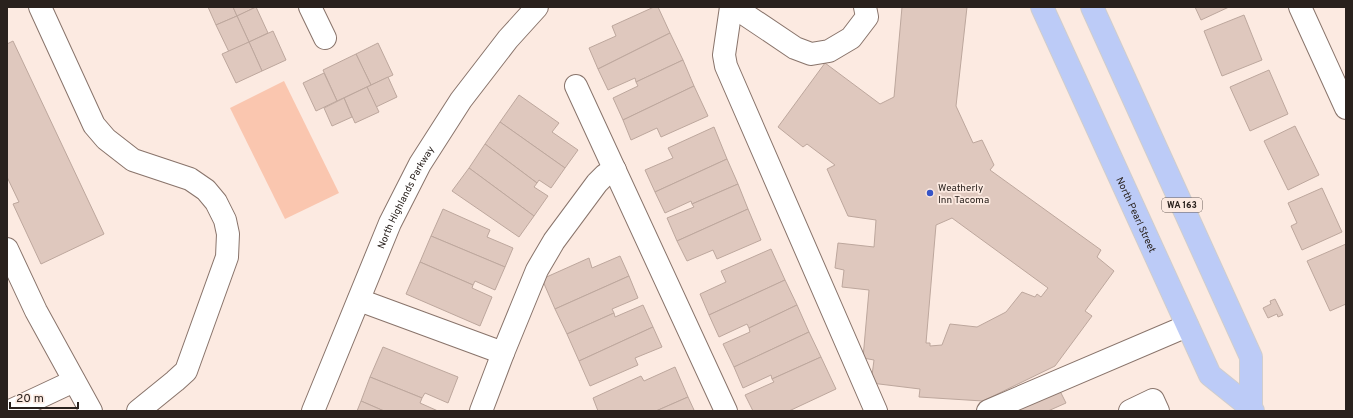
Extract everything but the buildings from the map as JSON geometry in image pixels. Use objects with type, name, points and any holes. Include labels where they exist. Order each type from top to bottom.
[{"type":"main road","name":"North Pearl Street","points":[[1042,7],[1210,375],[1252,409]]},
{"type":"main road","name":"North Pearl Street","points":[[1092,7],[1251,356],[1252,409]]},
{"type":"street","points":[[40,7],[94,125],[106,139],[133,160],[190,179],[206,190],[216,202],[227,227],[227,257],[186,371],[138,411]]},
{"type":"street","points":[[310,7],[325,38]]},
{"type":"street","name":"North Highlands Parkway","points":[[313,411],[390,223],[420,164],[461,100],[508,39],[537,7]]},
{"type":"street","points":[[865,7],[867,18],[851,38],[829,51],[811,54],[795,48],[732,7],[724,55],[726,66],[876,411]]},
{"type":"street","points":[[1300,7],[1346,108]]},
{"type":"street","points":[[576,86],[726,411]]},
{"type":"street","points":[[481,411],[537,270],[545,255],[597,183],[605,175],[615,170]]},
{"type":"street","points":[[7,249],[36,311],[91,411]]},
{"type":"street","points":[[359,300],[503,353]]},
{"type":"street","points":[[988,411],[1187,326]]},
{"type":"street","points":[[10,411],[74,381]]},
{"type":"street","points":[[1130,411],[1153,400],[1158,411]]},
{"type":"shaded area","points":[[284,81],[339,193],[285,219],[230,108]]},
{"type":"place","name":"Weatherly Inn Tacoma","points":[[930,193]]}]
